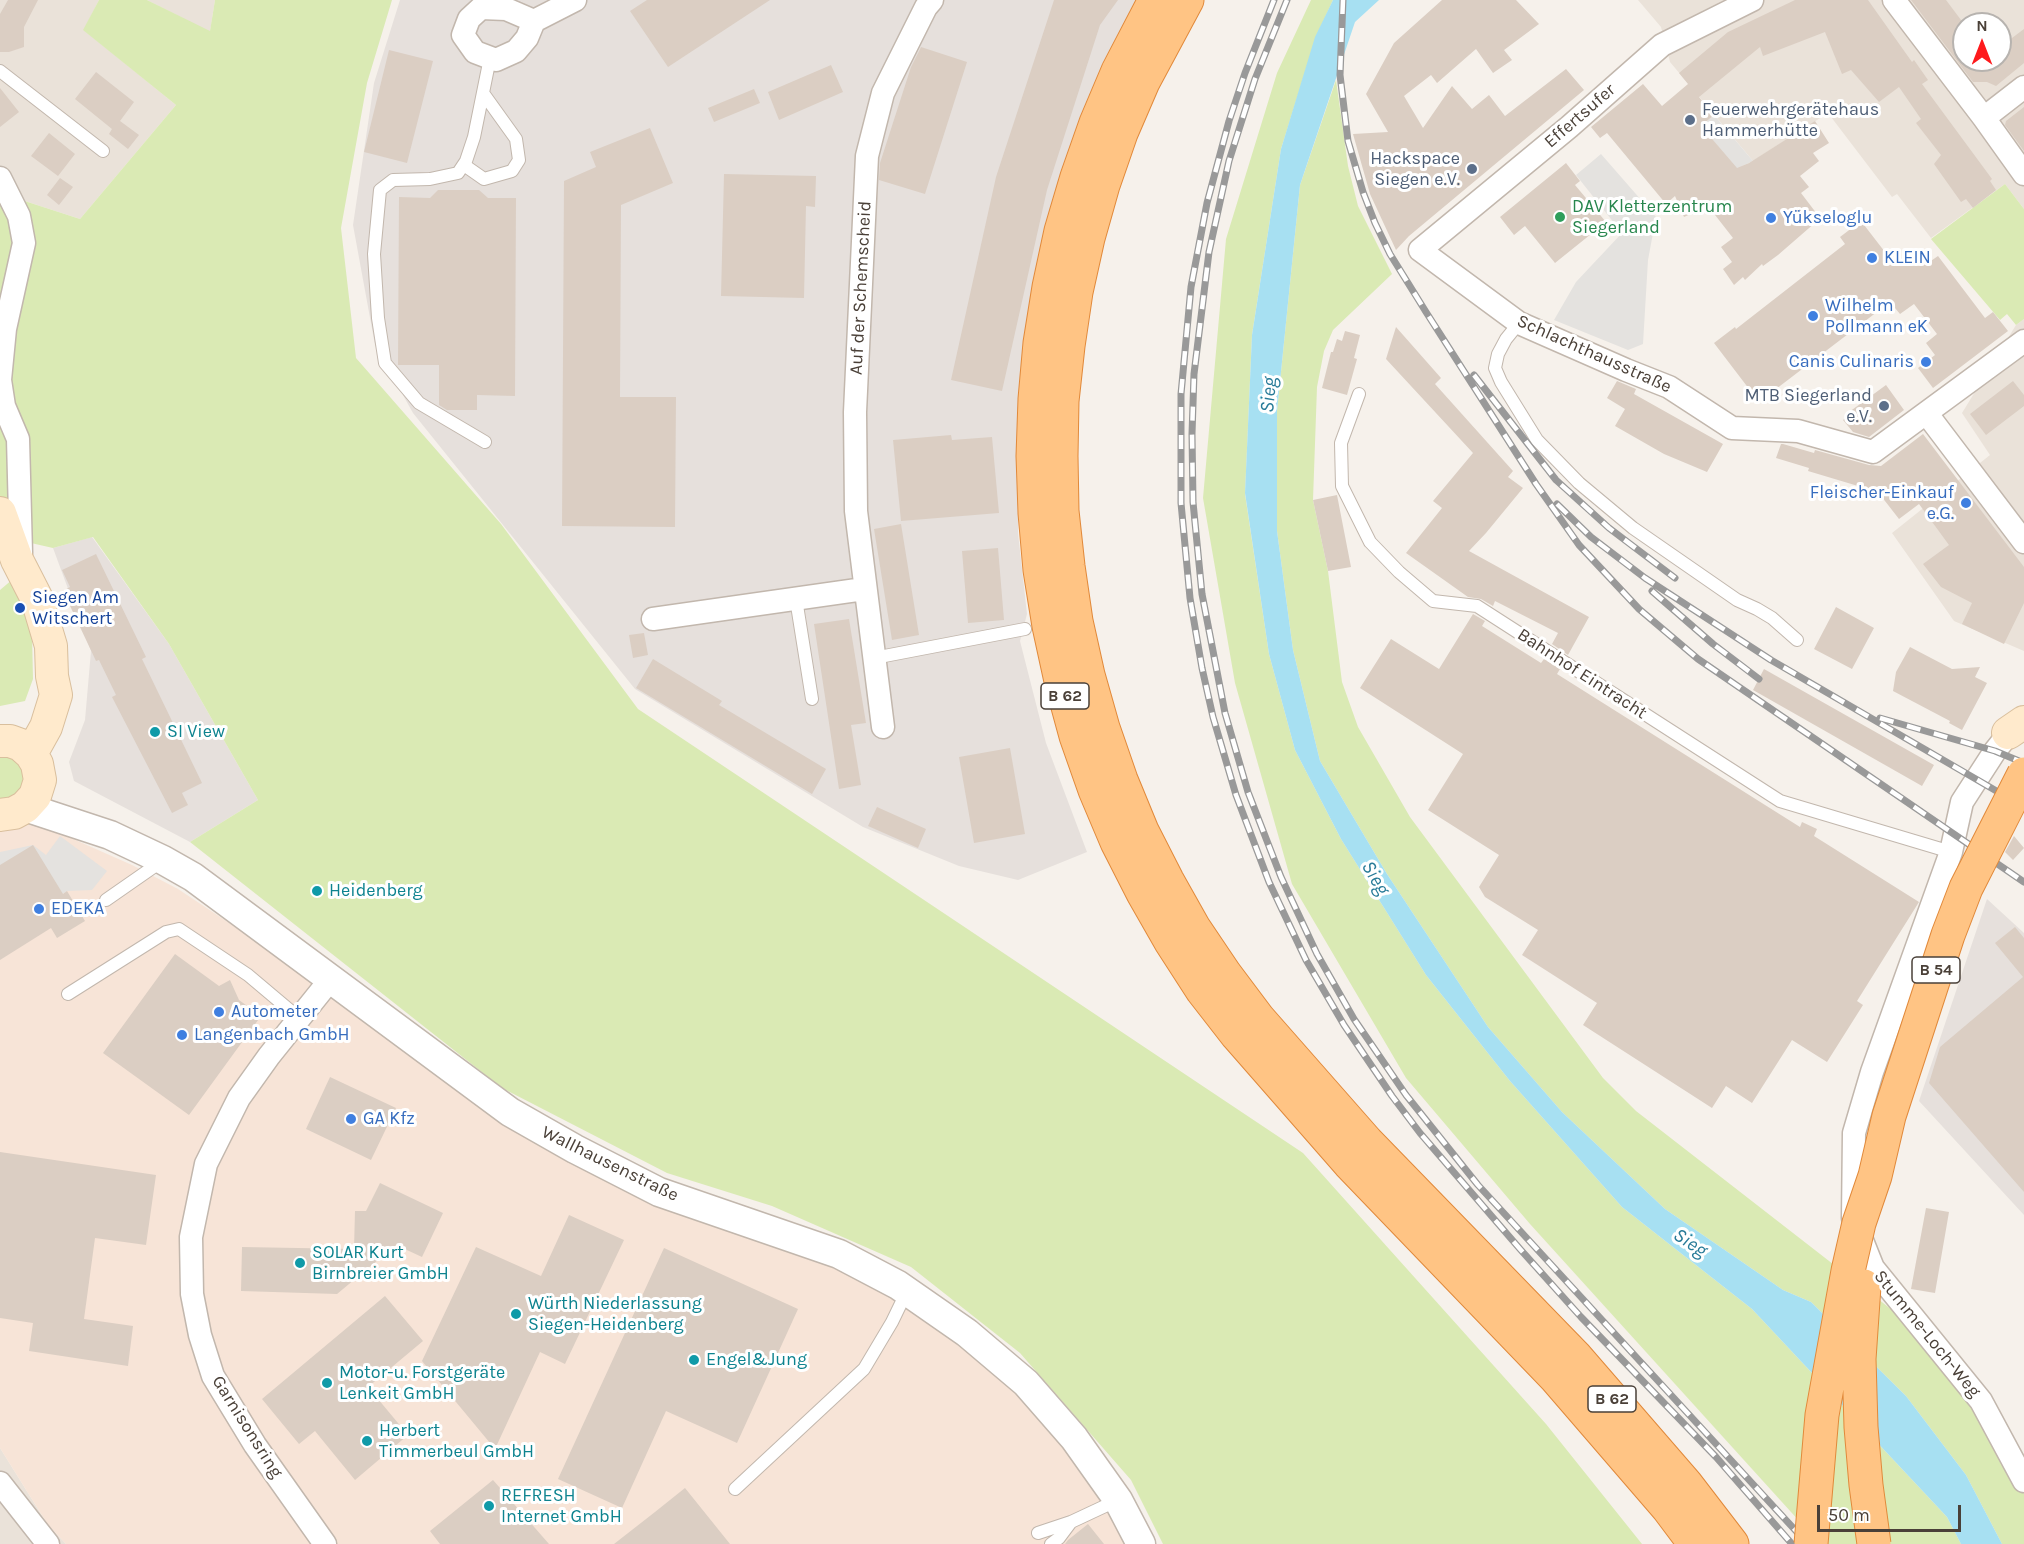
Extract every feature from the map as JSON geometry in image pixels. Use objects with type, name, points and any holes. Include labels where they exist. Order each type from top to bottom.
[{"type":"highway","name":"B 62","points":[[1155,0],[1118,71],[1077,177],[1059,242],[1040,343],[1033,456],[1035,513],[1042,581],[1061,681],[1088,768],[1118,842],[1148,903],[1202,990],[1237,1035],[1348,1163],[1576,1357],[1686,1484],[1732,1544]]},
{"type":"highway","name":"B 62","points":[[1187,0],[1143,82],[1103,185],[1083,259],[1068,346],[1062,401],[1062,512],[1074,610],[1088,675],[1117,770],[1142,831],[1167,880],[1194,928],[1225,974],[1258,1018],[1474,1272],[1555,1377],[1668,1508],[1695,1544]]},
{"type":"highway","name":"B 54","points":[[1811,1544],[1822,1415],[1859,1223],[1875,1176],[1889,1116],[1948,935],[1966,888],[2024,774]]},
{"type":"highway","name":"B 54","points":[[1874,1544],[1861,1427],[1859,1359],[1875,1176]]},
{"type":"main road","points":[[0,513],[22,573],[37,599],[51,646],[52,676],[56,695],[46,727],[20,754],[35,796],[12,811]]},
{"type":"street","points":[[534,21],[506,9],[481,9],[469,19],[464,35],[475,52],[496,60],[516,51],[528,38],[534,21],[575,0]]},
{"type":"street","name":"Auf der Schemscheid","points":[[883,727],[856,511],[855,412],[867,156],[883,93],[926,7],[932,0]]},
{"type":"street","name":"Effertsufer","points":[[1420,250],[1569,127],[1662,45],[1752,0]]},
{"type":"street","points":[[1894,0],[2024,174]]},
{"type":"street","points":[[1984,118],[2024,87]]},
{"type":"street","points":[[0,178],[20,216],[24,243],[5,330],[0,380],[4,406],[18,439],[22,573]]},
{"type":"street","name":"Schlachthausstraße","points":[[1420,250],[1519,323],[1669,387],[1732,428],[1798,431],[1873,452],[1927,414]]},
{"type":"street","points":[[2024,341],[1927,414],[2024,542]]},
{"type":"street","points":[[653,619],[864,589]]},
{"type":"street","name":"Stumme-Loch-Weg","points":[[2019,723],[1962,802],[1951,852],[1872,1072],[1854,1133],[1853,1218],[1873,1268],[1981,1401],[2024,1481]]},
{"type":"street","name":"Wallhausenstraße","points":[[20,754],[62,800],[110,835],[193,877],[510,1112],[575,1149],[659,1192],[839,1254],[907,1291],[967,1333],[1026,1383],[1074,1438],[1118,1500],[1141,1544]]},
{"type":"street","name":"Wallhausenstraße","points":[[12,811],[110,835]]},
{"type":"street","name":"Garnisonsring","points":[[325,1544],[255,1445],[213,1376],[200,1335],[192,1294],[191,1237],[206,1164],[239,1098],[330,980]]},
{"type":"street","points":[[0,1483],[48,1544]]},
{"type":"lane","points":[[485,442],[419,403],[385,363],[378,318],[374,254],[380,190],[393,180],[430,179],[458,173],[464,165],[474,137],[490,58]]},
{"type":"lane","points":[[0,71],[103,151]]},
{"type":"lane","points":[[464,165],[483,179],[512,171],[519,160],[516,139],[483,93]]},
{"type":"lane","points":[[1519,323],[1506,339],[1498,354],[1495,368],[1501,382],[1537,440],[1579,483],[1633,528],[1737,600],[1772,618],[1797,640]]},
{"type":"lane","name":"Bahnhof Eintracht","points":[[1359,394],[1341,443],[1342,486],[1370,542],[1399,572],[1433,600],[1477,606],[1780,801],[1951,852]]},
{"type":"lane","points":[[796,599],[812,699]]},
{"type":"lane","points":[[874,658],[1025,629]]},
{"type":"lane","points":[[106,900],[163,860]]},
{"type":"lane","points":[[68,994],[166,932],[179,929],[248,975],[299,1018]]},
{"type":"lane","points":[[735,1489],[864,1369],[892,1322],[907,1291]]},
{"type":"lane","points":[[1038,1533],[1071,1522],[1118,1500]]},
{"type":"lane","points":[[1058,1542],[1071,1522]]},
{"type":"shaded area","points":[[0,0],[99,0],[84,30],[176,105],[80,219],[0,193]]},
{"type":"shaded area","points":[[147,0],[215,0],[210,32]]},
{"type":"shaded area","points":[[400,0],[1142,0],[1019,403],[1018,533],[1027,614],[1020,641],[1046,743],[1087,852],[1018,880],[959,866],[863,827],[635,689],[413,413],[375,345],[353,225],[374,83]]},
{"type":"shaded area","points":[[1638,0],[2024,0],[2024,209],[2005,184],[1931,238],[1897,194],[1892,197],[1828,113],[1753,161],[1670,62],[1661,27]]},
{"type":"shaded area","points":[[1714,115],[1753,161],[1736,169],[1701,126]]},
{"type":"shaded area","points":[[1601,154],[1656,217],[1648,260],[1643,344],[1628,350],[1554,320],[1576,282],[1622,233],[1576,175]]},
{"type":"shaded area","points":[[2024,319],[2024,651],[1954,621],[1892,533],[1990,455],[1962,413],[2016,325]]},
{"type":"shaded area","points":[[92,537],[169,644],[258,800],[190,842],[74,781],[69,762],[85,720],[91,651],[53,548]]},
{"type":"shaded area","points":[[37,823],[132,865],[178,889],[643,1198],[847,1273],[950,1332],[1046,1421],[1105,1497],[1127,1544],[66,1544],[48,1525],[0,1448],[0,830]]},
{"type":"shaded area","points":[[60,836],[107,871],[92,890],[67,891],[57,898],[0,873],[0,852],[33,845],[46,855]]},
{"type":"shaded area","points":[[1987,899],[2024,933],[2024,1215],[1919,1101]]},
{"type":"shaded area","points":[[0,1448],[48,1525],[66,1544],[0,1544]]},
{"type":"green space","points":[[99,0],[147,0],[210,31],[215,0],[392,0],[367,83],[341,228],[356,358],[501,524],[638,709],[1303,1153],[1546,1424],[1642,1544],[1163,1544],[1131,1480],[1020,1353],[911,1267],[772,1206],[667,1173],[502,1088],[190,842],[258,800],[169,644],[93,537],[53,548],[0,536],[0,193],[80,219],[176,105],[83,30]]},
{"type":"green space","points":[[1311,0],[1333,0],[1316,37],[1281,149],[1252,335],[1245,494],[1269,654],[1295,750],[1341,839],[1426,975],[1510,1081],[1622,1207],[1752,1309],[1947,1517],[1961,1544],[1820,1544],[1530,1224],[1406,1078],[1292,884],[1235,683],[1203,498],[1226,239],[1277,73]]},
{"type":"green space","points":[[1336,80],[1348,166],[1358,206],[1392,274],[1333,330],[1324,351],[1317,387],[1313,500],[1328,571],[1342,682],[1358,727],[1410,817],[1603,1078],[1636,1111],[1932,1341],[2024,1481],[2024,1544],[2002,1544],[1966,1475],[1906,1396],[1811,1302],[1783,1290],[1665,1209],[1562,1112],[1488,1027],[1387,874],[1320,761],[1293,650],[1277,531],[1277,411],[1300,185]]},
{"type":"green space","points":[[2005,184],[2024,209],[2024,319],[2016,325],[2007,314],[2000,320],[1931,239]]},
{"type":"green space","points":[[13,579],[32,634],[33,679],[25,701],[0,706],[0,590]]},
{"type":"green space","points":[[0,741],[40,780],[0,815]]},
{"type":"water","name":"Sieg","points":[[1333,0],[1379,0],[1355,22],[1300,185],[1277,411],[1277,531],[1293,650],[1320,761],[1387,874],[1488,1027],[1562,1112],[1665,1209],[1783,1290],[1811,1302],[1906,1396],[1966,1475],[2002,1544],[1961,1544],[1947,1517],[1752,1309],[1622,1207],[1510,1081],[1426,975],[1341,839],[1295,750],[1269,654],[1245,493],[1252,335],[1281,149],[1315,37]]},
{"type":"building","points":[[8,0],[38,0],[24,27],[24,47],[9,52],[0,52],[0,14]]},
{"type":"building","points":[[647,0],[770,0],[668,67],[630,11]]},
{"type":"building","points":[[1054,0],[1118,0],[1100,25],[1047,190],[1002,391],[951,380],[996,177]]},
{"type":"building","points":[[1442,0],[1516,0],[1539,24],[1504,50],[1512,60],[1493,73],[1476,49],[1437,83],[1431,75],[1404,96],[1423,128],[1452,86],[1472,109],[1489,95],[1505,116],[1566,69],[1584,90],[1409,236],[1396,250],[1370,194],[1353,134],[1388,132],[1366,94],[1394,43]]},
{"type":"building","points":[[1795,0],[1868,0],[1912,62],[1914,60],[1928,80],[1922,84],[1992,179],[1990,181],[1996,190],[1973,208],[1966,199],[1961,202],[1934,164],[1941,155],[1916,123],[1921,119],[1899,87],[1879,102],[1851,70],[1842,74],[1825,32],[1763,56],[1760,47],[1699,97],[1714,115],[1701,126],[1737,168],[1749,163],[1815,121],[1829,143],[1813,153],[1819,161],[1800,176],[1809,187],[1801,193],[1817,214],[1816,222],[1778,255],[1763,266],[1762,264],[1745,280],[1743,277],[1734,285],[1723,269],[1732,262],[1721,247],[1733,238],[1708,206],[1684,217],[1675,196],[1666,204],[1607,133],[1600,138],[1591,127],[1643,84],[1662,106],[1688,84],[1679,73],[1728,32]]},
{"type":"building","points":[[1911,0],[1946,0],[1955,12],[1952,12],[1952,54]]},
{"type":"building","points":[[2024,29],[2024,63],[1996,86],[1987,82],[1973,82],[1965,72],[2012,72],[2012,38]]},
{"type":"building","points":[[921,47],[967,62],[925,194],[879,180],[880,163],[911,67]]},
{"type":"building","points":[[389,50],[433,61],[407,163],[364,152]]},
{"type":"building","points":[[831,65],[843,92],[779,120],[768,92]]},
{"type":"building","points":[[96,72],[134,102],[120,121],[139,135],[128,149],[109,134],[112,129],[75,99]]},
{"type":"building","points":[[0,88],[19,112],[0,127]]},
{"type":"building","points":[[754,89],[760,103],[714,122],[708,108]]},
{"type":"building","points":[[2024,107],[2024,151],[2005,125],[2006,121]]},
{"type":"building","points":[[650,128],[673,183],[621,205],[620,397],[676,397],[675,527],[562,526],[564,181],[596,167],[590,152]]},
{"type":"building","points":[[49,133],[75,154],[58,176],[31,156]]},
{"type":"building","name":"DAV Kletterzentrum Siegerland","points":[[1566,163],[1580,181],[1575,185],[1606,222],[1555,263],[1525,226],[1514,235],[1500,217]]},
{"type":"building","points":[[724,174],[816,176],[815,207],[806,206],[804,298],[721,296]]},
{"type":"building","points":[[60,178],[73,187],[59,205],[47,195]]},
{"type":"building","points":[[438,190],[479,190],[488,198],[516,198],[515,396],[477,395],[477,410],[447,410],[439,405],[439,365],[398,365],[399,197],[430,198]]},
{"type":"building","points":[[1861,221],[1895,265],[1914,250],[1925,265],[1938,256],[1985,318],[1993,312],[2008,331],[1933,388],[1918,368],[1935,355],[1926,343],[1937,334],[1914,304],[1900,314],[1890,302],[1759,402],[1714,343],[1735,327],[1736,329],[1845,244],[1840,237]]},
{"type":"building","points":[[1396,327],[1441,378],[1435,384],[1513,471],[1508,477],[1523,488],[1469,551],[1589,617],[1568,655],[1552,644],[1558,633],[1495,601],[1493,606],[1481,599],[1468,597],[1406,553],[1442,508],[1433,501],[1473,453],[1386,359]]},
{"type":"building","points":[[1345,331],[1360,335],[1354,358],[1357,359],[1347,395],[1322,388],[1331,352],[1333,352],[1337,339],[1342,341]]},
{"type":"building","points":[[1617,381],[1636,389],[1634,394],[1723,444],[1707,472],[1664,454],[1615,426],[1625,409],[1607,398]]},
{"type":"building","points":[[2013,381],[2024,395],[2024,406],[1986,435],[1970,414]]},
{"type":"building","points":[[1886,385],[1904,410],[1869,437],[1853,432],[1843,420],[1847,417],[1845,415]]},
{"type":"building","points":[[1923,434],[2024,567],[2024,603],[2004,644],[1962,624],[1972,603],[1941,587],[1923,564],[1949,545],[1919,504],[1899,519],[1878,492],[1808,471],[1809,468],[1776,458],[1783,444],[1814,453],[1815,450],[1869,465],[1881,466]]},
{"type":"building","points":[[951,435],[952,440],[992,437],[999,513],[901,521],[893,440]]},
{"type":"building","points":[[1337,495],[1351,567],[1328,571],[1313,500]]},
{"type":"building","points":[[901,524],[919,635],[892,640],[874,529]]},
{"type":"building","points":[[998,548],[1004,620],[968,623],[962,551]]},
{"type":"building","points":[[96,554],[146,657],[142,659],[202,783],[182,793],[188,805],[172,813],[112,697],[116,695],[99,660],[96,661],[63,591],[70,587],[62,570]]},
{"type":"building","points":[[1836,607],[1874,628],[1852,669],[1814,649]]},
{"type":"building","points":[[1473,614],[1485,621],[1482,626],[1541,663],[1544,659],[1560,669],[1557,674],[1800,827],[1802,822],[1817,829],[1814,836],[1919,902],[1857,1001],[1863,1005],[1827,1062],[1792,1040],[1752,1103],[1726,1086],[1712,1108],[1583,1025],[1597,1003],[1522,955],[1538,930],[1485,897],[1479,887],[1499,855],[1428,810],[1463,754],[1360,688],[1391,639],[1439,669]]},
{"type":"building","points":[[849,619],[866,723],[851,725],[861,785],[839,789],[814,624]]},
{"type":"building","points":[[644,633],[648,655],[633,658],[629,635]]},
{"type":"building","points":[[1910,647],[1952,669],[1980,667],[1975,677],[1987,683],[1962,730],[1949,723],[1950,721],[1893,691],[1896,672]]},
{"type":"building","points":[[653,659],[722,701],[719,705],[826,769],[812,794],[636,688]]},
{"type":"building","points":[[1764,669],[1934,765],[1922,786],[1753,690]]},
{"type":"building","points":[[1010,748],[1025,834],[974,843],[959,757]]},
{"type":"building","points":[[877,807],[926,829],[918,848],[868,826]]},
{"type":"building","points":[[2014,836],[2024,848],[2013,860],[2005,852]]},
{"type":"building","name":"EDEKA","points":[[33,845],[63,894],[67,891],[85,921],[57,938],[51,928],[0,960],[0,865]]},
{"type":"building","points":[[2015,927],[2024,938],[2024,1192],[1929,1083],[1940,1047],[2023,977],[1995,943]]},
{"type":"building","name":"Langenbach GmbH","points":[[175,954],[219,986],[230,980],[239,1000],[261,1016],[189,1115],[103,1053]]},
{"type":"building","name":"GA Kfz","points":[[330,1077],[396,1108],[371,1160],[306,1129]]},
{"type":"building","points":[[0,1152],[156,1175],[146,1245],[95,1238],[84,1319],[133,1326],[128,1366],[29,1351],[33,1323],[0,1318]]},
{"type":"building","points":[[380,1183],[443,1213],[422,1257],[396,1245],[337,1294],[241,1291],[242,1247],[354,1249],[355,1211],[366,1211]]},
{"type":"building","points":[[1926,1208],[1949,1212],[1935,1293],[1911,1289]]},
{"type":"building","name":"Würth Niederlassung Siegen-Heidenberg","points":[[569,1215],[624,1240],[565,1364],[540,1352],[495,1449],[422,1361],[476,1247],[541,1276]]},
{"type":"building","name":"Engel&Jung","points":[[664,1248],[798,1309],[737,1443],[666,1411],[622,1508],[558,1479]]},
{"type":"building","name":"Motor-u. Forstgeräte Lenkeit GmbH","points":[[385,1296],[423,1341],[368,1387],[408,1435],[355,1480],[315,1431],[299,1444],[262,1399]]},
{"type":"building","name":"REFRESH Internet GmbH","points":[[493,1480],[549,1544],[440,1544],[430,1531]]},
{"type":"building","points":[[685,1488],[730,1544],[614,1544],[655,1512]]},
{"type":"building","points":[[1088,1524],[1104,1544],[1065,1544],[1068,1540]]},
{"type":"railway","points":[[1274,0],[1229,121],[1207,203],[1191,287],[1181,394],[1181,503],[1190,598],[1213,717],[1236,795],[1269,882],[1306,960],[1344,1025],[1392,1096],[1420,1133],[1520,1249],[1581,1317],[1716,1457],[1792,1544]]},
{"type":"railway","points":[[1287,0],[1255,79],[1229,161],[1209,252],[1194,374],[1193,502],[1202,594],[1225,713],[1248,792],[1281,877],[1317,954],[1354,1019],[1406,1095],[1478,1185],[1808,1544]]},
{"type":"railway","points":[[1343,0],[1340,75],[1348,141],[1375,223],[1390,254],[1426,312],[1536,484],[1579,545],[1639,609],[1698,659],[2024,882]]},
{"type":"railway","points":[[1474,375],[1556,480],[1609,528],[1675,578]]},
{"type":"railway","points":[[1557,504],[1591,537],[1645,578],[1771,660],[2024,807]]},
{"type":"railway","points":[[1652,591],[1713,644],[1759,679]]},
{"type":"railway","points":[[1880,718],[1995,751],[2024,763]]},
{"type":"place","name":"Feuerwehrgerätehaus Hammerhütte","points":[[1690,120]]},
{"type":"place","name":"Hackspace Siegen e.V.","points":[[1472,169]]},
{"type":"place","name":"DAV Kletterzentrum Siegerland","points":[[1560,217]]},
{"type":"place","name":"Yükseloglu","points":[[1771,218]]},
{"type":"place","name":"KLEIN","points":[[1872,258]]},
{"type":"place","name":"Wilhelm Pollmann eK","points":[[1813,316]]},
{"type":"place","name":"Canis Culinaris","points":[[1926,362]]},
{"type":"place","name":"MTB Siegerland e.V.","points":[[1884,406]]},
{"type":"place","name":"Fleischer-Einkauf e.G.","points":[[1966,503]]},
{"type":"place","name":"Siegen Am Witschert","points":[[20,608]]},
{"type":"place","name":"SI View","points":[[155,732]]},
{"type":"place","name":"Heidenberg","points":[[317,891]]},
{"type":"place","name":"EDEKA","points":[[39,909]]},
{"type":"place","name":"Autometer","points":[[219,1012]]},
{"type":"place","name":"Langenbach GmbH","points":[[182,1035]]},
{"type":"place","name":"GA Kfz","points":[[351,1119]]},
{"type":"place","name":"SOLAR Kurt Birnbreier GmbH","points":[[300,1263]]},
{"type":"place","name":"Würth Niederlassung Siegen-Heidenberg","points":[[516,1314]]},
{"type":"place","name":"Engel&Jung","points":[[694,1360]]},
{"type":"place","name":"Motor-u. Forstgeräte Lenkeit GmbH","points":[[327,1383]]},
{"type":"place","name":"Herbert Timmerbeul GmbH","points":[[367,1441]]},
{"type":"place","name":"REFRESH Internet GmbH","points":[[489,1506]]}]
